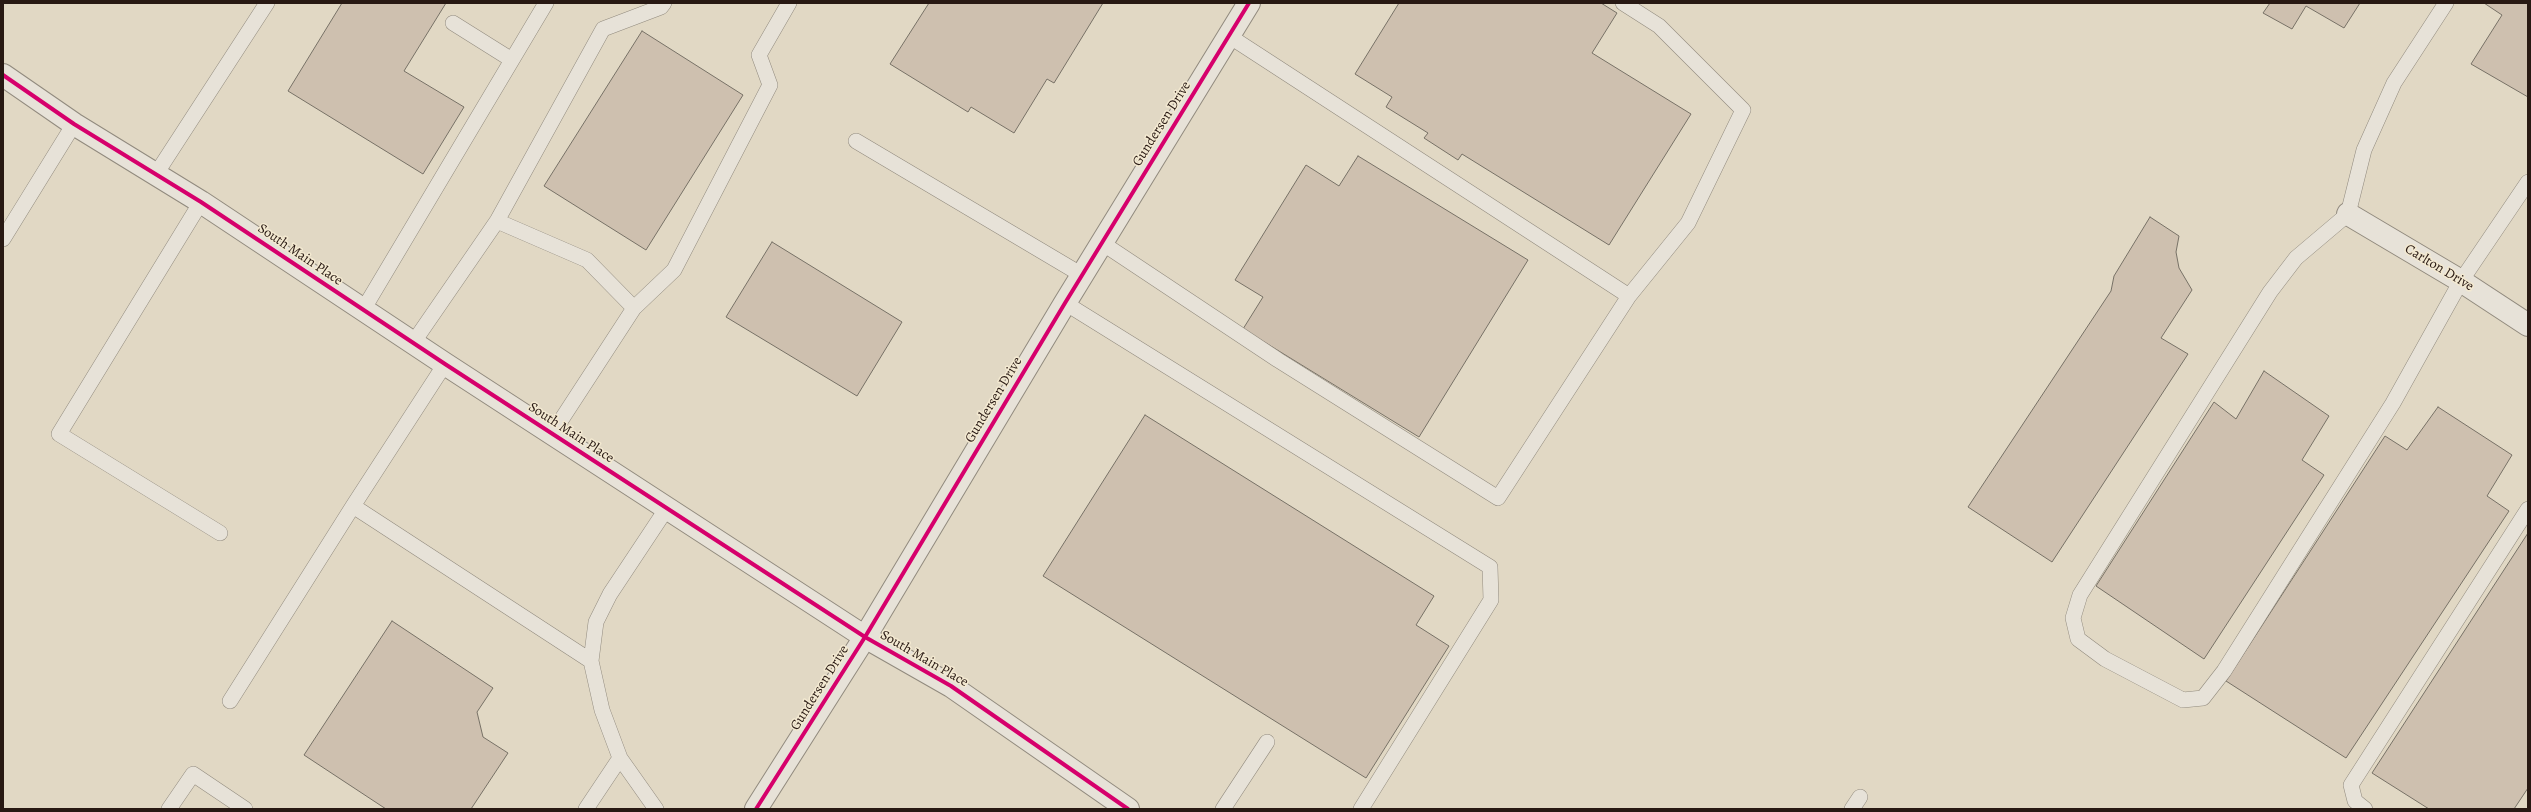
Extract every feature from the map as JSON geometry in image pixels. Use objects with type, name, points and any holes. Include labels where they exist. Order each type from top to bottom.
[{"type":"street","name":"Gundersen Drive","points":[[756,809],[865,637],[1065,303],[1249,3]]},
{"type":"street","name":"South Main Place","points":[[3,75],[74,124],[201,202],[362,310],[865,637],[951,686],[1128,809]]},
{"type":"street","name":"Carlton Drive","points":[[2348,214],[2461,281],[2528,325]]},
{"type":"lane","points":[[156,174],[267,3]]},
{"type":"lane","points":[[362,310],[546,3]]},
{"type":"lane","points":[[413,343],[497,221],[603,29],[661,8],[664,3]]},
{"type":"lane","points":[[552,434],[634,308],[674,270],[770,85],[759,55],[789,3]]},
{"type":"lane","points":[[1102,243],[1278,360],[1498,498],[1629,296],[1688,223],[1743,110],[1659,26],[1623,3]]},
{"type":"lane","points":[[2446,3],[2391,89],[2364,150],[2348,214],[2296,258],[2270,292],[2080,595],[2073,618],[2078,639],[2105,659],[2183,700],[2203,698],[2224,671],[2394,403],[2461,281],[2528,182]]},
{"type":"lane","points":[[453,24],[512,60]]},
{"type":"lane","points":[[1229,36],[1629,296]]},
{"type":"lane","points":[[3,239],[74,124]]},
{"type":"lane","points":[[856,141],[1082,275]]},
{"type":"lane","points":[[201,202],[59,434],[220,533]]},
{"type":"lane","points":[[497,221],[587,260],[634,308]]},
{"type":"lane","points":[[1065,303],[1490,567],[1491,600],[1361,809]]},
{"type":"lane","points":[[230,701],[445,364]]},
{"type":"lane","points":[[353,506],[591,661]]},
{"type":"lane","points":[[656,809],[620,758],[602,710],[591,661],[596,622],[610,594],[667,508]]},
{"type":"lane","points":[[2365,809],[2355,801],[2351,785],[2528,509]]},
{"type":"lane","points":[[1223,809],[1267,742]]},
{"type":"lane","points":[[586,809],[620,758]]},
{"type":"lane","points":[[169,809],[193,774],[245,809]]},
{"type":"building","points":[[342,3],[446,3],[404,71],[464,107],[423,174],[288,91]]},
{"type":"building","points":[[929,3],[1103,3],[1054,83],[1047,79],[1014,133],[971,107],[968,112],[890,64]]},
{"type":"building","points":[[1399,3],[1601,3],[1617,13],[1592,53],[1691,114],[1609,245],[1462,154],[1458,160],[1424,138],[1428,133],[1386,107],[1392,97],[1355,74]]},
{"type":"building","points":[[2270,3],[2360,3],[2344,28],[2306,6],[2292,29],[2263,13]]},
{"type":"building","points":[[2484,3],[2528,3],[2528,97],[2471,64],[2502,15]]},
{"type":"building","points":[[642,31],[743,95],[646,250],[544,186]]},
{"type":"building","points":[[1358,156],[1528,260],[1419,437],[1243,329],[1263,297],[1235,280],[1306,165],[1339,186]]},
{"type":"building","points":[[2150,217],[2179,236],[2176,252],[2179,268],[2192,290],[2161,338],[2188,354],[2052,562],[1968,507],[2111,291],[2114,276]]},
{"type":"building","points":[[772,242],[902,322],[857,396],[726,317]]},
{"type":"building","points":[[2264,371],[2329,416],[2302,460],[2324,475],[2204,659],[2096,586],[2214,402],[2236,419]]},
{"type":"building","points":[[2438,407],[2512,455],[2487,496],[2509,511],[2346,758],[2226,681],[2385,436],[2407,450]]},
{"type":"building","points":[[1145,415],[1434,596],[1416,625],[1449,646],[1366,778],[1043,576]]},
{"type":"building","points":[[2528,533],[2528,788],[2514,809],[2429,809],[2372,773]]},
{"type":"building","points":[[392,621],[493,688],[477,712],[483,737],[508,753],[471,809],[386,809],[304,755]]},
{"type":"cycle path","points":[[756,809],[865,637],[1065,303],[1249,3]]},
{"type":"cycle path","points":[[3,75],[74,124],[201,202],[445,364],[865,637],[951,686],[1128,809]]}]
